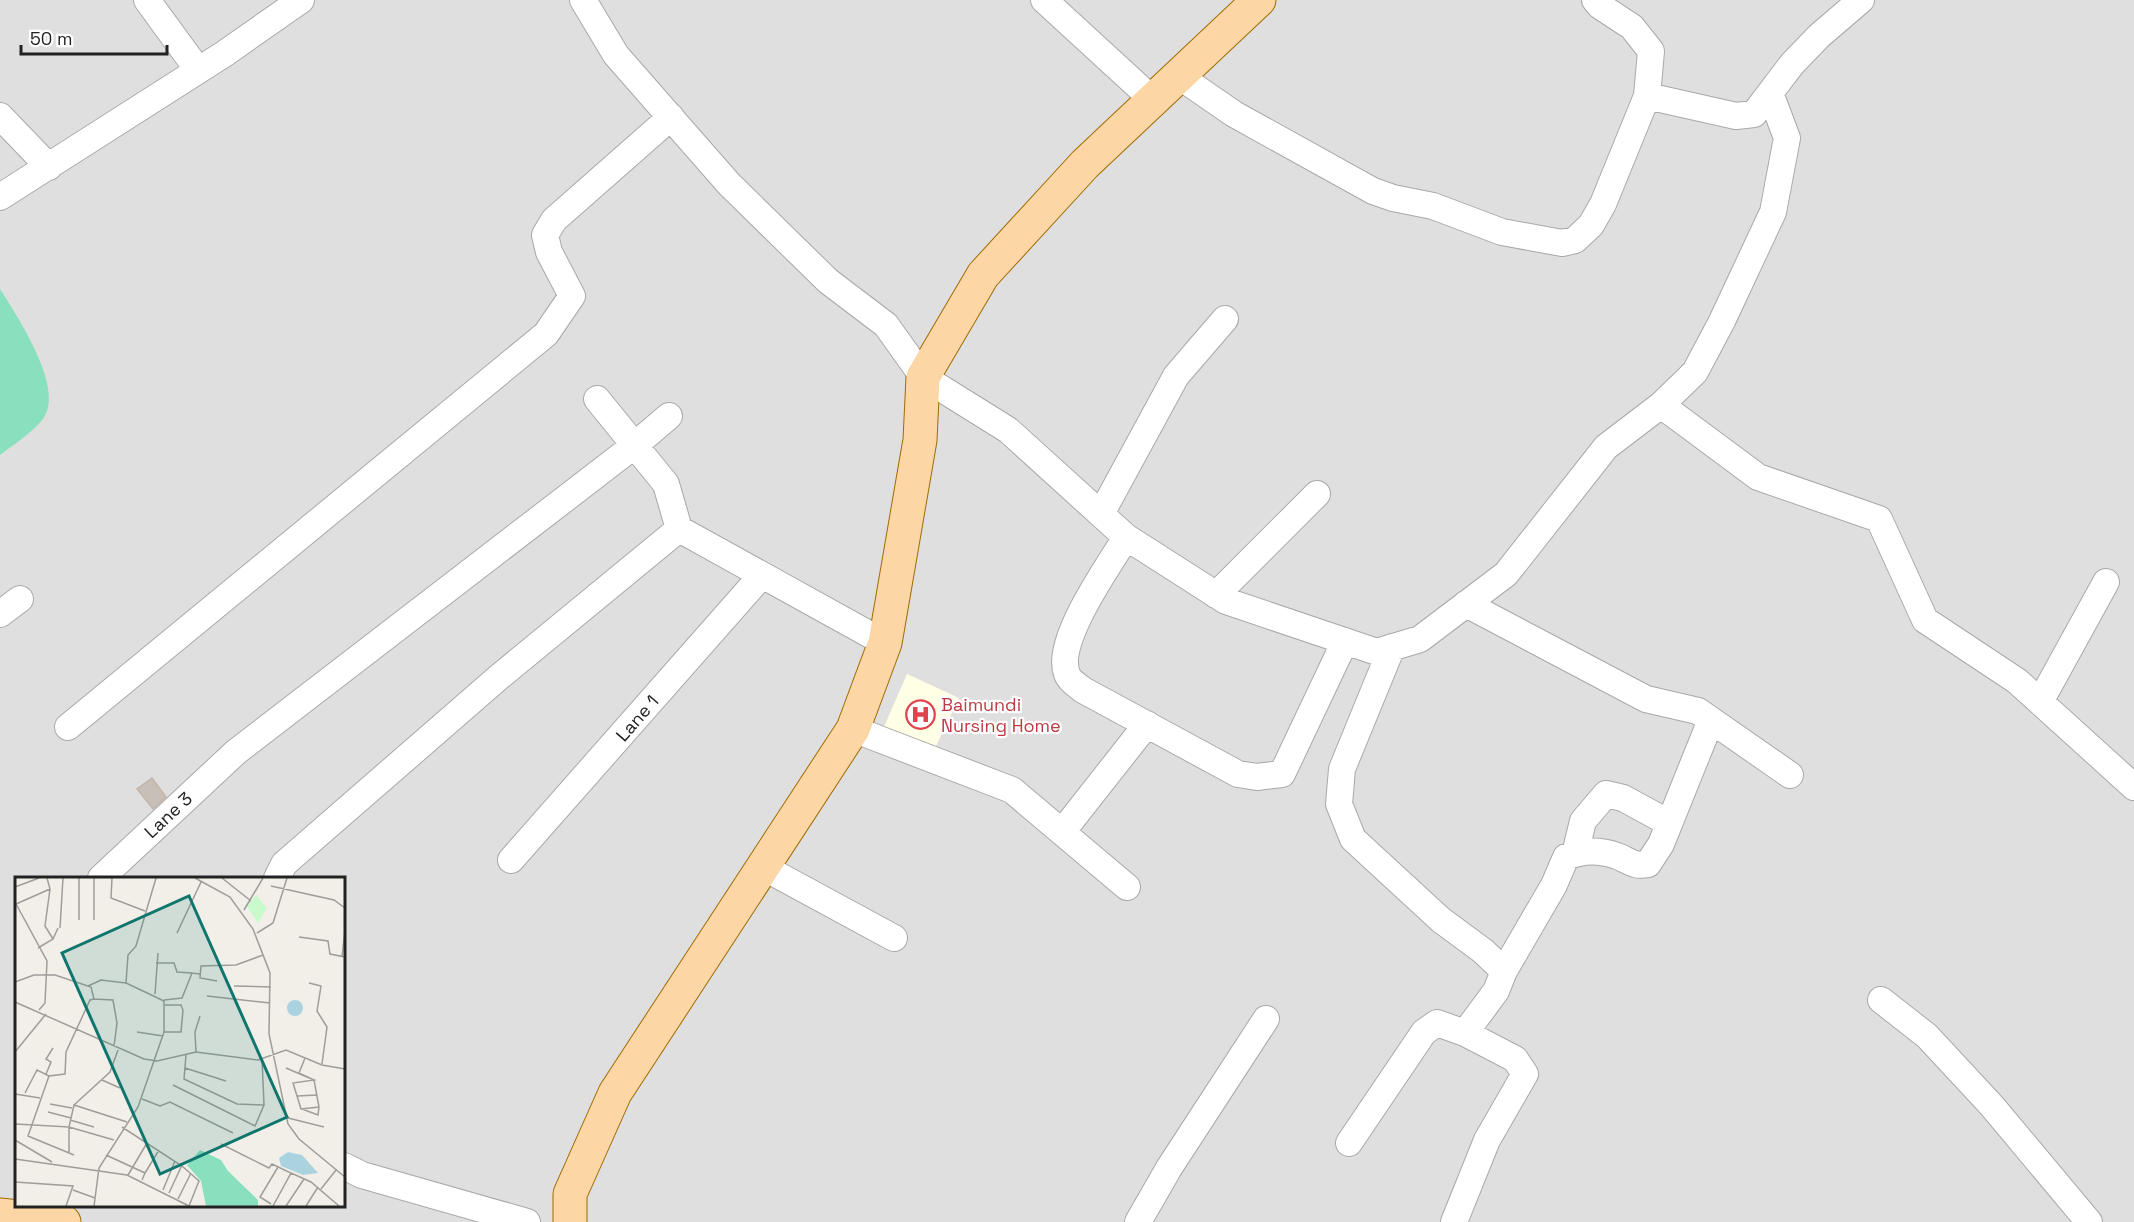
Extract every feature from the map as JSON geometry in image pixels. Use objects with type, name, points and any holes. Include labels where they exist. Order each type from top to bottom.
[{"type":"main road","points":[[570,1222],[570,1194],[615,1093],[853,729],[885,643],[920,440],[923,377],[983,275],[1086,164],[1259,0]]},
{"type":"main road","points":[[0,1215],[64,1222]]},
{"type":"street","points":[[147,0],[198,70]]},
{"type":"street","points":[[583,0],[616,55],[729,184],[828,281],[886,325],[923,377],[1008,430],[1126,537],[1216,596],[1377,652],[1420,639],[1506,574],[1606,447],[1661,405],[1695,372],[1722,321],[1773,212],[1786,138],[1770,93]]},
{"type":"street","points":[[1044,0],[1153,100]]},
{"type":"street","points":[[1179,76],[1234,114],[1373,190],[1393,198],[1433,206],[1502,232],[1562,243],[1575,240],[1591,225],[1604,204],[1647,96],[1651,51],[1632,27],[1600,6],[1595,0]]},
{"type":"street","points":[[1647,96],[1736,116],[1755,114],[1792,64],[1861,0]]},
{"type":"street","points":[[0,196],[49,167],[198,70],[296,1]]},
{"type":"street","points":[[0,116],[49,167]]},
{"type":"street","points":[[68,727],[546,334],[572,296],[549,252],[545,235],[549,227],[554,220],[671,117]]},
{"type":"street","points":[[1101,514],[1176,376],[1225,319]]},
{"type":"street","points":[[597,399],[666,484],[679,529],[885,643]]},
{"type":"street","points":[[1661,405],[1758,477],[1879,519],[1925,620],[2017,681],[2134,787]]},
{"type":"street","name":"Lane 3","points":[[103,877],[236,752],[669,417]]},
{"type":"street","points":[[1216,596],[1317,494]]},
{"type":"street","points":[[278,877],[284,864],[499,677],[679,529]]},
{"type":"street","points":[[1126,537],[1078,616],[1064,660],[1067,676],[1083,690],[1238,774],[1257,777],[1282,774],[1345,641]]},
{"type":"street","name":"Lane 1","points":[[511,860],[762,575]]},
{"type":"street","points":[[2040,702],[2106,582]]},
{"type":"street","points":[[1466,604],[1646,699],[1698,711],[1790,775]]},
{"type":"street","points":[[1392,647],[1342,769],[1339,804],[1353,838],[1441,920],[1483,951],[1504,970]]},
{"type":"street","points":[[1465,1033],[1496,991],[1504,970],[1554,885],[1566,857],[1583,850],[1616,856],[1638,866],[1648,864],[1661,844],[1711,720]]},
{"type":"street","points":[[1062,832],[1147,724]]},
{"type":"street","points":[[853,729],[1012,790],[1127,887]]},
{"type":"street","points":[[1575,854],[1583,821],[1606,794],[1623,798],[1670,823]]},
{"type":"street","points":[[763,867],[894,938]]},
{"type":"street","points":[[1881,1000],[1927,1036],[1992,1106],[2090,1222]]},
{"type":"street","points":[[1138,1222],[1169,1168],[1266,1018]]},
{"type":"street","points":[[1349,1143],[1424,1032],[1437,1023],[1465,1033],[1515,1059],[1526,1074],[1487,1140],[1455,1222]]},
{"type":"street","points":[[345,1166],[362,1175],[527,1222]]},
{"type":"shaded area","points":[[0,0],[2134,0],[2134,1222],[0,1222]]},
{"type":"shaded area","name":"Baimundi Nursing Home","points":[[907,674],[959,698],[934,750],[883,729]]},
{"type":"green space","points":[[0,289],[27,334],[44,372],[48,390],[48,406],[39,424],[0,455]]},
{"type":"building","points":[[152,778],[166,797],[153,809],[137,789]]},
{"type":"place","name":"Baimundi Nursing Home","points":[[920,714]]}]
